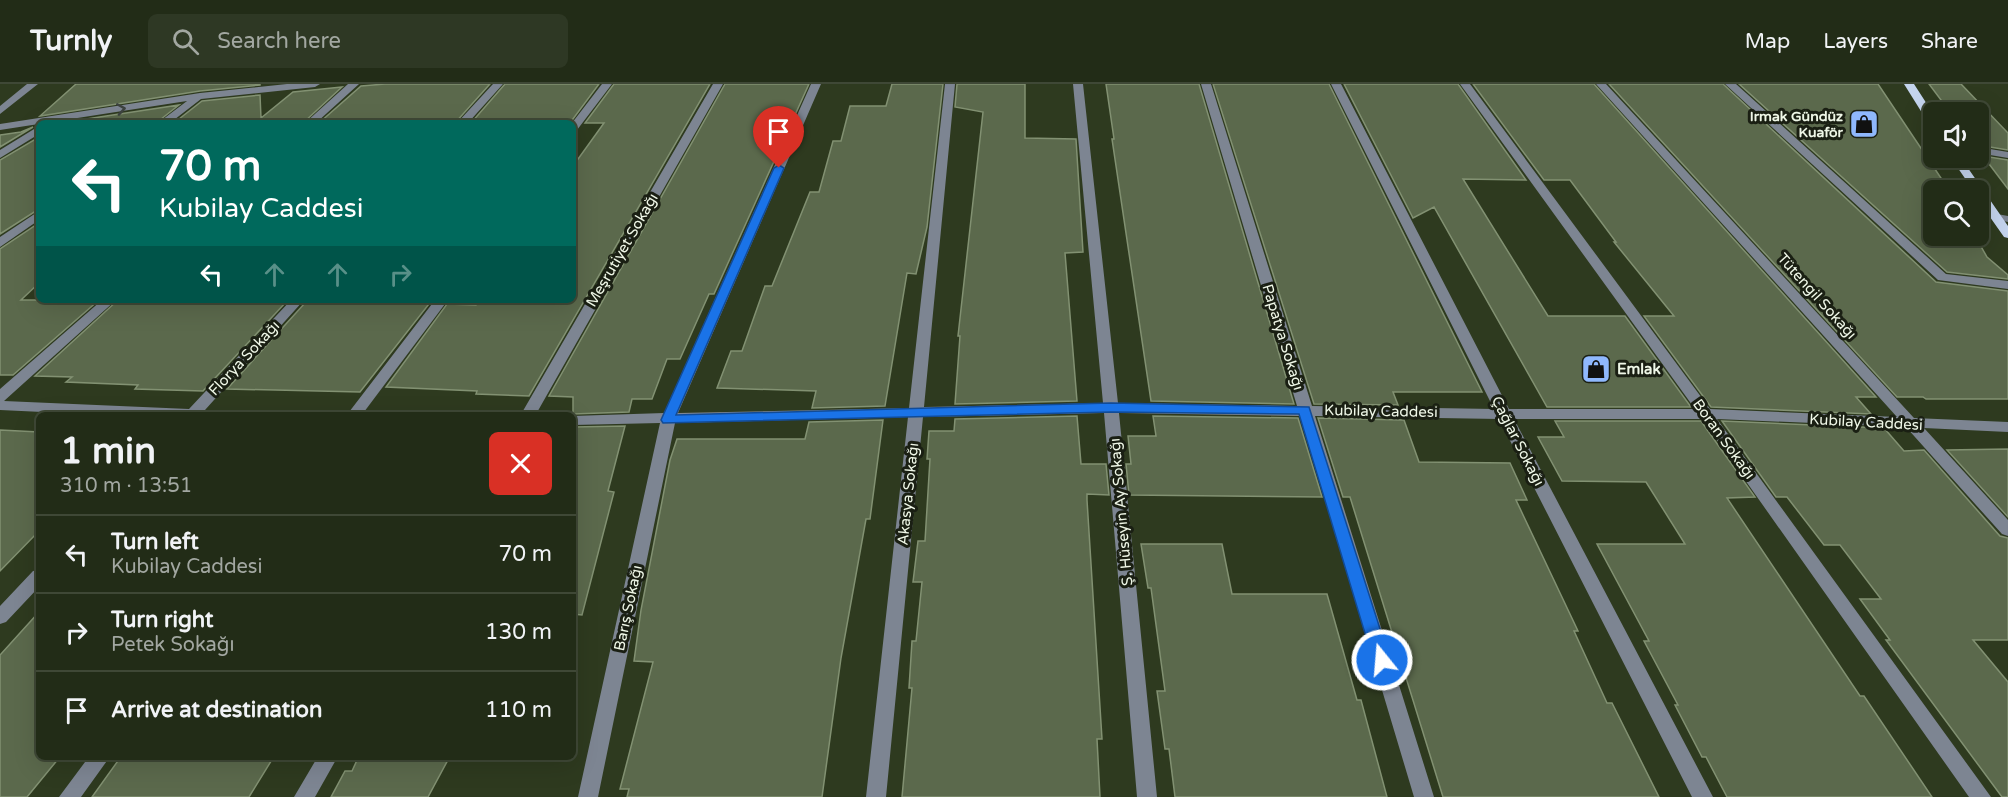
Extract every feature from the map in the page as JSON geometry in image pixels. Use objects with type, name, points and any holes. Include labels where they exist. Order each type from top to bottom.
[{"type":"main road","points":[[1908,84],[1923,107]]},
{"type":"main road","points":[[1989,203],[2002,218],[2008,234]]},
{"type":"street","points":[[0,111],[33,84]]},
{"type":"street","points":[[58,120],[200,96],[315,84]]},
{"type":"street","points":[[313,120],[354,84]]},
{"type":"street","points":[[465,120],[498,84]]},
{"type":"street","points":[[576,124],[607,84]]},
{"type":"street","name":"Meşrutiyet Sokağı","points":[[529,412],[718,84]]},
{"type":"street","name":"Barış Sokağı","points":[[588,797],[668,420],[816,84]]},
{"type":"street","name":"Akasya Sokağı","points":[[876,797],[951,84]]},
{"type":"street","name":"Ş. Hüseyin Ay Sokağı","points":[[1078,84],[1147,797]]},
{"type":"street","name":"Papatya Sokağı","points":[[1206,84],[1424,797]]},
{"type":"street","name":"Çağlar Sokağı","points":[[1336,84],[1703,797]]},
{"type":"street","name":"Boran Sokağı","points":[[1464,84],[1706,414],[1981,797]]},
{"type":"street","name":"Tütengil Sokağı","points":[[1601,84],[2008,530]]},
{"type":"street","points":[[1730,84],[1942,277],[2008,285]]},
{"type":"street","points":[[167,120],[200,96]]},
{"type":"street","points":[[0,127],[36,123]]},
{"type":"street","points":[[0,154],[36,131]]},
{"type":"street","points":[[1989,152],[2008,155]]},
{"type":"street","points":[[0,243],[36,216]]},
{"type":"street","points":[[0,397],[107,303]]},
{"type":"street","name":"Florya Sokağı","points":[[194,412],[295,303]]},
{"type":"street","points":[[356,412],[440,303]]},
{"type":"street","points":[[0,405],[134,412]]},
{"type":"street","name":"Kubilay Caddesi","points":[[576,420],[668,420],[1111,408],[1504,414],[1706,414],[1913,425],[2008,427]]},
{"type":"street","points":[[0,617],[36,579]]},
{"type":"street","points":[[69,797],[97,760]]},
{"type":"street","points":[[304,797],[326,760]]},
{"type":"building","points":[[76,84],[260,85],[200,91],[40,116]]},
{"type":"building","points":[[490,84],[458,120],[322,120],[361,86]]},
{"type":"building","points":[[505,84],[599,84],[572,120],[474,120]]},
{"type":"building","points":[[614,84],[710,84],[529,396],[386,387],[447,304],[576,303],[576,162],[604,123],[585,123]]},
{"type":"building","points":[[725,84],[809,84],[714,294],[709,294],[680,359],[667,359],[652,399],[632,399],[629,412],[576,414],[573,412],[573,397],[549,396]]},
{"type":"building","points":[[892,84],[943,84],[927,227],[916,274],[907,273],[885,406],[812,408],[816,391],[717,388],[731,351],[742,351],[765,286],[772,286],[810,192],[819,192],[833,141],[841,141],[850,106],[886,106]]},
{"type":"building","points":[[957,84],[1025,84],[1025,138],[1076,139],[1083,252],[1065,253],[1077,401],[955,404],[960,336],[958,336],[983,112],[955,107]]},
{"type":"building","points":[[1106,84],[1199,84],[1294,404],[1151,401]]},
{"type":"building","points":[[1213,84],[1329,84],[1482,392],[1393,392],[1398,405],[1314,404]]},
{"type":"building","points":[[1344,84],[1458,84],[1526,180],[1463,179],[1548,316],[1625,316],[1691,407],[1547,407],[1434,207],[1413,218]]},
{"type":"building","points":[[1473,84],[1594,84],[1876,397],[1856,397],[1871,414],[1711,407],[1644,316],[1674,316],[1614,242],[1616,242],[1570,180],[1544,180]]},
{"type":"building","points":[[1609,84],[1723,84],[1936,282],[2008,291],[2008,399],[1897,397]]},
{"type":"building","points":[[1739,84],[1878,84],[1923,151],[1923,168],[1934,168],[1942,180],[1923,180],[1923,246],[1981,246],[1987,257],[2008,275],[2008,279],[1947,272]]},
{"type":"building","points":[[1929,84],[1961,84],[1978,102],[1942,102]]},
{"type":"building","points":[[342,87],[306,120],[178,120],[202,101],[260,95],[261,118],[293,92]]},
{"type":"building","points":[[179,105],[160,120],[80,120]]},
{"type":"building","points":[[1989,113],[2008,133],[2008,150],[1989,147]]},
{"type":"building","points":[[33,127],[0,147],[0,135],[21,132]]},
{"type":"building","points":[[36,139],[36,211],[0,234],[0,160]]},
{"type":"building","points":[[1989,157],[2008,160],[2008,189],[1989,164]]},
{"type":"building","points":[[36,225],[36,286],[21,300],[36,300],[36,303],[96,303],[13,375],[0,375],[0,249]]},
{"type":"building","points":[[115,303],[285,303],[203,391],[135,389],[138,385],[66,382],[72,377],[35,376]]},
{"type":"building","points":[[305,303],[429,304],[360,392],[227,389]]},
{"type":"building","points":[[1077,416],[1081,464],[1106,464],[1109,495],[1087,494],[1102,739],[1097,739],[1100,797],[902,797],[912,688],[909,688],[912,641],[916,641],[922,582],[913,582],[918,541],[925,541],[930,459],[927,459],[929,431],[954,431],[955,419]]},
{"type":"building","points":[[1153,416],[1298,418],[1322,497],[1129,495],[1126,464],[1131,464],[1128,436],[1156,436]]},
{"type":"building","points":[[1318,418],[1404,420],[1419,462],[1510,463],[1527,500],[1516,500],[1578,631],[1574,631],[1607,703],[1612,703],[1659,797],[1443,797],[1350,497],[1343,497]]},
{"type":"building","points":[[883,420],[870,519],[866,519],[841,658],[822,797],[627,797],[629,789],[620,789],[653,662],[634,661],[641,610],[670,460],[677,439],[805,439],[809,422]]},
{"type":"building","points":[[1555,421],[1701,421],[1755,497],[1727,498],[1860,696],[1864,696],[1932,797],[1727,797],[1706,757],[1702,757],[1675,705],[1678,705],[1644,641],[1649,641],[1597,544],[1685,544],[1646,482],[1562,481],[1538,437],[1564,437]]},
{"type":"building","points":[[1722,421],[1884,428],[1904,451],[1924,450],[2000,536],[2008,538],[2008,640],[1973,640],[2008,682],[2008,797],[2002,797],[1886,640],[1890,640],[1860,599],[1881,599],[1840,545],[1824,545],[1787,497],[1776,497]]},
{"type":"building","points":[[625,426],[608,491],[614,492],[582,615],[576,614],[576,427]]},
{"type":"building","points":[[0,430],[36,432],[36,534],[0,571]]},
{"type":"building","points":[[2008,449],[2008,517],[1947,450]]},
{"type":"building","points":[[1141,544],[1222,544],[1232,594],[1327,594],[1357,700],[1361,700],[1387,797],[1175,797],[1169,749],[1165,749],[1157,691],[1165,691],[1151,588],[1148,588]]},
{"type":"building","points":[[36,615],[36,760],[57,760],[27,797],[0,797],[0,655]]},
{"type":"building","points":[[119,760],[272,760],[249,797],[92,797]]},
{"type":"building","points":[[357,760],[448,760],[428,797],[331,797],[345,771],[352,771]]},
{"type":"place","name":"Irmak Gündüz Kuaför","points":[[1864,124]]},
{"type":"place","name":"Emlak","points":[[1596,369]]},
{"type":"route","points":[[779,168],[668,420],[1111,408],[1305,410],[1382,660]]}]
